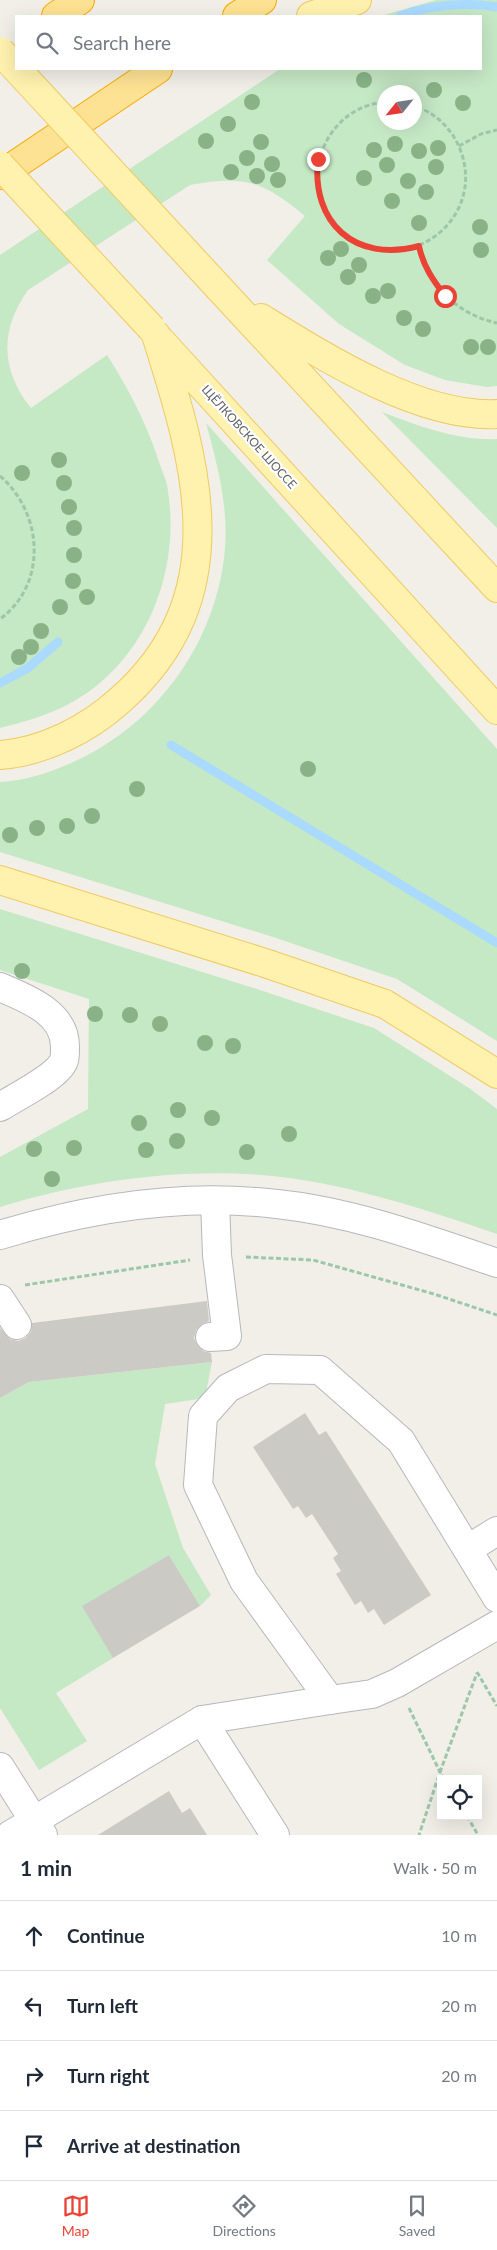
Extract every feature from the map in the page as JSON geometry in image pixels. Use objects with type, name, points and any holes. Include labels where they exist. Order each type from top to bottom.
[{"type":"highway","points":[[58,15],[80,0]]},
{"type":"highway","points":[[239,15],[262,0]]},
{"type":"highway","points":[[0,53],[15,44]]},
{"type":"highway","points":[[0,175],[158,70]]},
{"type":"main road","points":[[314,15],[357,0]]},
{"type":"main road","points":[[0,53],[15,69]]},
{"type":"main road","points":[[16,70],[497,588]]},
{"type":"main road","name":"ЩЁЛКОВСКОЕ ШОССЕ","points":[[0,165],[497,710]]},
{"type":"main road","points":[[225,294],[321,355],[393,390],[438,407],[497,414]]},
{"type":"main road","points":[[0,755],[41,746],[75,732],[107,712],[135,687],[158,658],[177,626],[190,591],[197,554],[198,517],[179,408],[154,332]]},
{"type":"main road","points":[[0,880],[265,963],[385,1004],[497,1074]]},
{"type":"street","points":[[0,987],[30,1000],[53,1015],[66,1038],[66,1053],[65,1061],[57,1071],[0,1107]]},
{"type":"street","points":[[0,1235],[76,1215],[138,1206],[215,1201],[278,1204],[344,1216],[407,1233],[497,1263]]},
{"type":"street","points":[[210,1337],[227,1336],[217,1255],[215,1201]]},
{"type":"street","points":[[0,1298],[18,1325]]},
{"type":"street","points":[[330,1700],[244,1581],[198,1485],[203,1416],[228,1388],[266,1369],[320,1370],[401,1442],[497,1598]]},
{"type":"street","points":[[468,1549],[497,1531]]},
{"type":"street","points":[[10,1835],[39,1828],[202,1720],[372,1694],[397,1683],[497,1625]]},
{"type":"street","points":[[202,1720],[275,1835]]},
{"type":"street","points":[[0,1767],[39,1828]]},
{"type":"path","points":[[377,103],[364,106],[349,115],[335,127],[325,142],[318,159],[316,176],[319,194],[325,211],[335,226],[349,238],[365,247],[382,251],[400,251],[419,246],[434,238],[447,226],[458,211],[464,195],[466,177],[464,159],[459,146],[447,127],[433,115],[422,110]]},
{"type":"path","points":[[459,146],[481,134],[497,130]]},
{"type":"path","points":[[419,246],[422,259],[431,279],[445,296],[462,310],[482,319],[497,322]]},
{"type":"path","points":[[0,476],[10,485],[22,502],[31,521],[34,541],[34,562],[28,582],[19,600],[0,619]]},
{"type":"path","points":[[461,1646],[497,1706]]},
{"type":"path","points":[[419,1835],[477,1673]]},
{"type":"path","points":[[397,1683],[442,1775]]},
{"type":"path","points":[[469,1820],[478,1835]]},
{"type":"green space","points":[[436,0],[497,0],[497,386],[487,387],[445,380],[405,365],[339,324],[267,260],[305,216],[265,188],[239,181],[208,182],[190,185],[28,290],[12,320],[7,349],[9,364],[21,393],[31,408],[107,355],[141,417],[165,478],[170,518],[169,551],[162,584],[151,615],[135,643],[115,669],[90,691],[61,708],[31,720],[0,728],[0,255],[278,70],[482,70],[482,15],[384,15]]},
{"type":"green space","points":[[382,412],[438,432],[467,438],[497,439],[497,528]]},
{"type":"green space","points":[[206,423],[497,749],[497,1041],[397,979],[273,937],[0,852],[0,782],[36,776],[69,764],[99,749],[127,729],[152,707],[174,681],[192,653],[207,623],[218,591],[224,558],[225,523],[219,473]]},
{"type":"green space","points":[[0,909],[257,989],[374,1028],[469,1088],[497,1109],[497,1234],[417,1208],[336,1186],[281,1177],[246,1174],[211,1173],[139,1178],[68,1189],[0,1207],[0,1157],[88,1109],[89,999],[0,970]]},
{"type":"green space","points":[[212,1362],[205,1398],[165,1404],[155,1464],[183,1548],[211,1595],[200,1606],[169,1555],[83,1606],[113,1658],[56,1693],[87,1741],[39,1770],[0,1708],[0,1398],[29,1382]]},
{"type":"building","points":[[207,1301],[209,1321],[202,1324],[196,1330],[194,1338],[197,1345],[203,1351],[211,1353],[212,1362],[29,1382],[0,1398],[0,1328],[10,1339],[18,1341],[26,1338],[31,1332],[32,1323]]},
{"type":"building","points":[[305,1413],[319,1435],[326,1431],[431,1595],[384,1625],[374,1609],[368,1613],[361,1601],[355,1605],[336,1574],[341,1571],[333,1558],[338,1554],[312,1514],[306,1518],[298,1506],[293,1509],[253,1447]]},
{"type":"building","points":[[169,1555],[200,1606],[113,1658],[82,1606]]},
{"type":"building","points":[[169,1791],[182,1813],[190,1808],[207,1835],[98,1835]]},
{"type":"waterway","points":[[403,15],[436,7],[460,5],[497,7]]},
{"type":"waterway","points":[[0,683],[28,668],[58,642]]},
{"type":"waterway","points":[[171,745],[497,943]]},
{"type":"route","points":[[318,159],[316,176],[319,194],[325,211],[335,226],[349,238],[365,247],[382,251],[400,251],[419,246],[422,259],[431,279],[445,296]]}]
